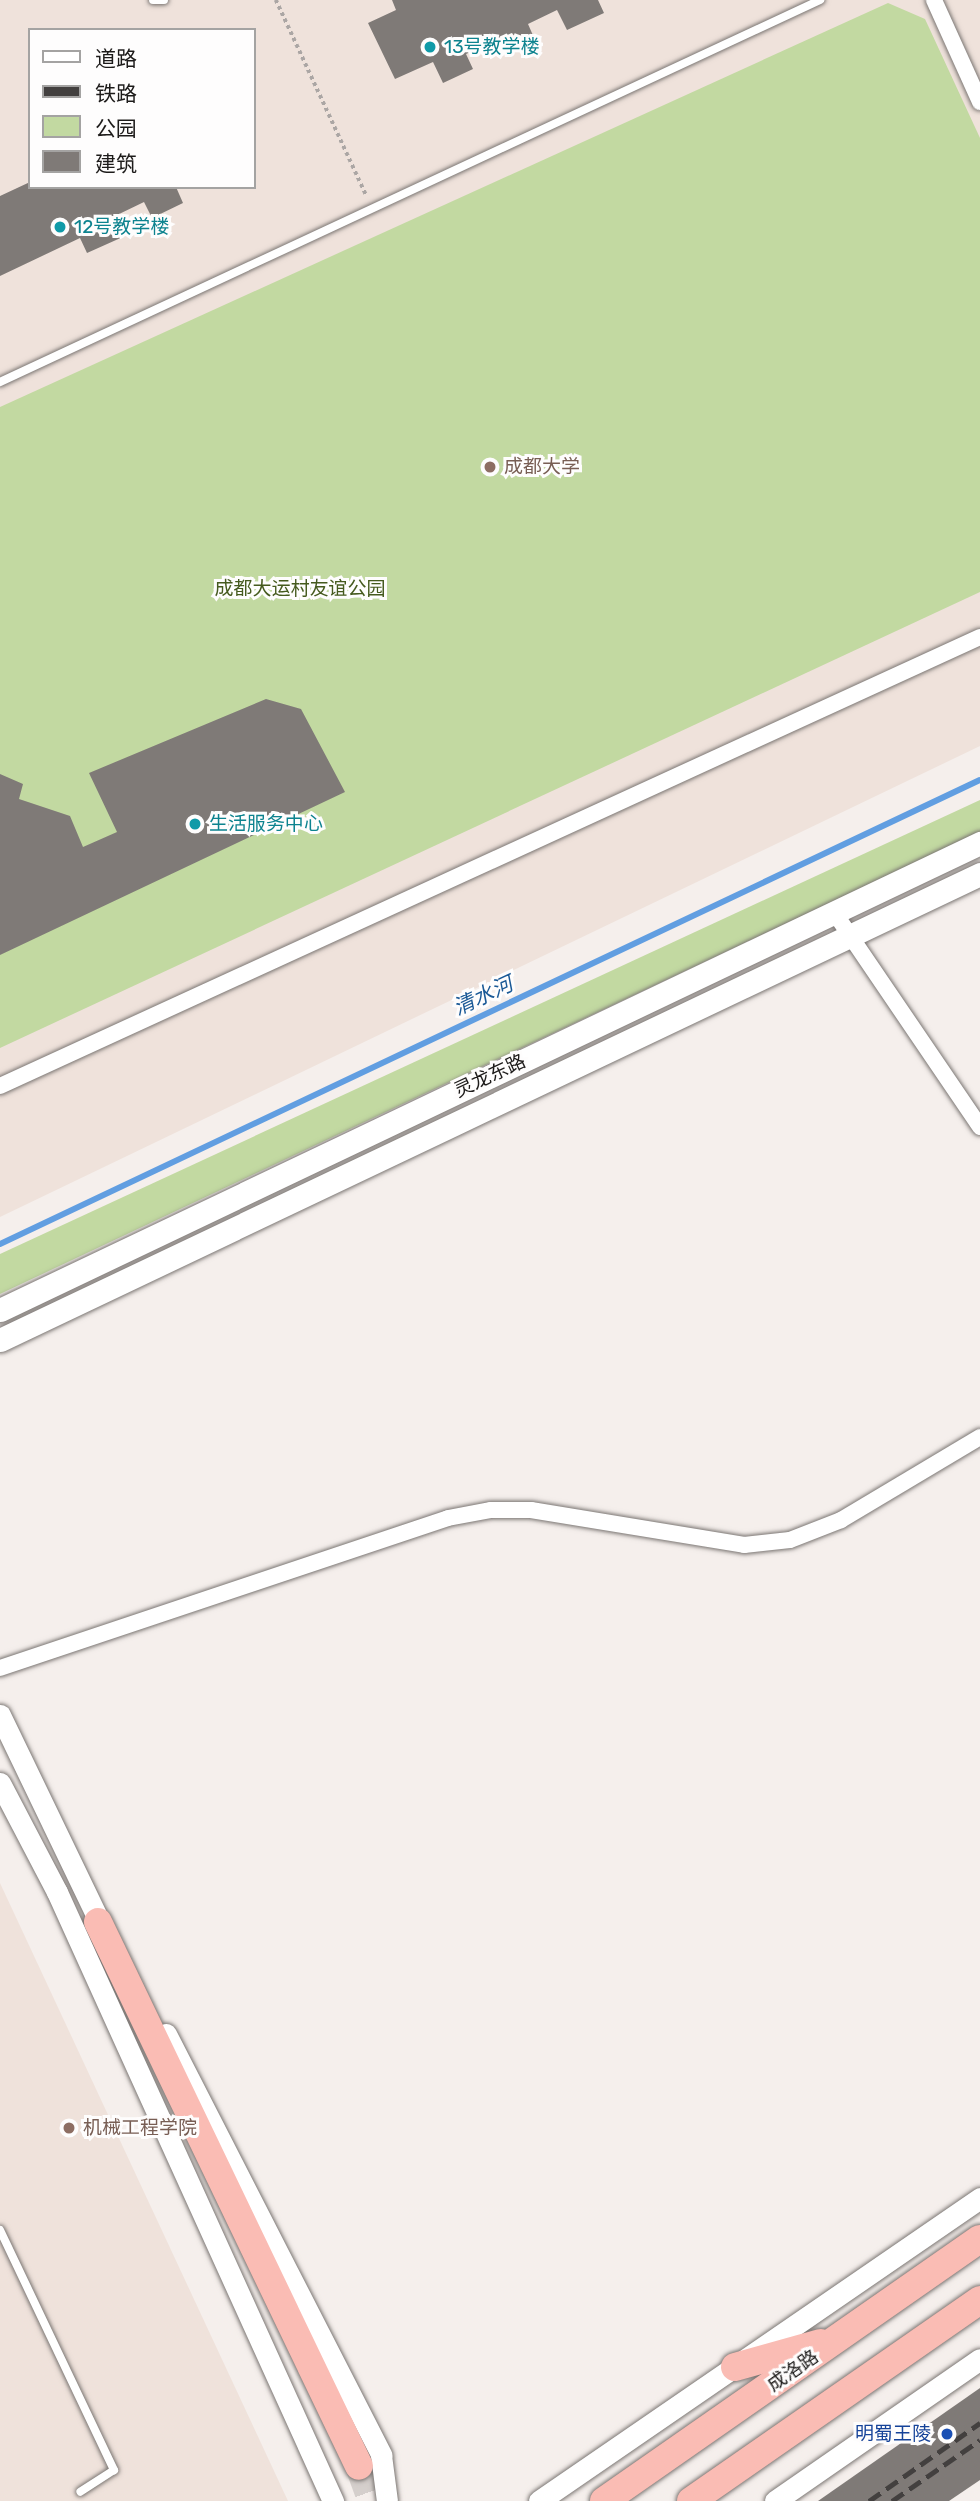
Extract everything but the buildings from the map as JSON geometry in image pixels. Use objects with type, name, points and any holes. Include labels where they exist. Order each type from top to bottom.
[{"type":"highway","points":[[98,1922],[359,2466]]},
{"type":"highway","name":"成洛路","points":[[604,2501],[980,2239]]},
{"type":"highway","points":[[691,2501],[980,2300]]},
{"type":"highway","points":[[735,2367],[841,2338]]},
{"type":"main road","name":"灵龙东路","points":[[0,1310],[980,843]]},
{"type":"main road","name":"灵龙东路","points":[[0,1340],[980,874]]},
{"type":"street","points":[[934,0],[980,102]]},
{"type":"street","points":[[0,1086],[980,637]]},
{"type":"street","points":[[834,912],[980,1127]]},
{"type":"street","points":[[0,1668],[448,1518],[491,1510],[531,1510],[744,1545],[790,1540],[841,1520],[980,1437]]},
{"type":"street","points":[[0,1715],[98,1922],[164,2029],[375,2443],[387,2501]]},
{"type":"street","points":[[1,1789],[57,1892],[333,2501]]},
{"type":"street","points":[[539,2501],[980,2197]]},
{"type":"street","points":[[775,2501],[980,2359]]},
{"type":"lane","points":[[153,0],[164,0]]},
{"type":"lane","points":[[0,382],[820,0]]},
{"type":"lane","points":[[0,2230],[114,2470],[80,2492]]},
{"type":"path","points":[[276,0],[372,209]]},
{"type":"shaded area","name":"成都大运村友谊公园","points":[[0,0],[980,0],[980,746],[0,1217]]},
{"type":"shaded area","points":[[0,1883],[288,2501],[0,2501]]},
{"type":"green space","name":"成都大运村友谊公园","points":[[888,3],[925,19],[980,138],[980,592],[0,1048],[0,407]]},
{"type":"green space","points":[[980,800],[980,832],[0,1294],[0,1254]]},
{"type":"waterway","name":"清水河","points":[[0,1244],[980,780]]},
{"type":"tunnel","points":[[359,2466],[372,2501]]},
{"type":"railway","points":[[869,2501],[980,2423]]},
{"type":"railway","points":[[892,2501],[980,2440]]},
{"type":"place","name":"13号教学楼","points":[[430,47]]},
{"type":"place","name":"12号教学楼","points":[[60,227]]},
{"type":"place","name":"成都大学","points":[[490,467]]},
{"type":"place","name":"生活服务中心","points":[[195,824]]},
{"type":"place","name":"机械工程学院","points":[[69,2128]]},
{"type":"place","name":"明蜀王陵","points":[[947,2434]]}]
